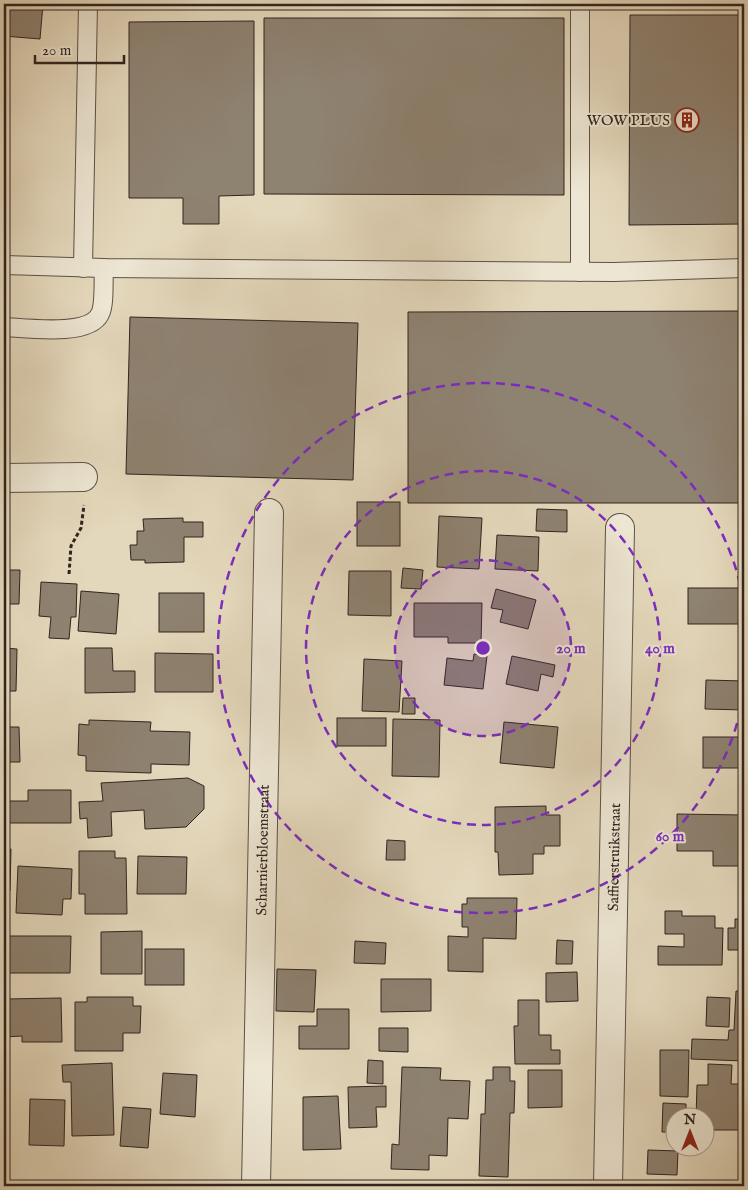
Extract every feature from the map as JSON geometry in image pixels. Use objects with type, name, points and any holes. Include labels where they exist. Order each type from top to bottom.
[{"type":"street","points":[[4,478],[83,477]]},
{"type":"street","name":"Scharnierbloemstraat","points":[[256,1186],[269,513]]},
{"type":"street","name":"Saffierstruikstraat","points":[[608,1186],[620,528]]},
{"type":"lane","points":[[83,268],[88,4]]},
{"type":"lane","points":[[580,4],[580,272]]},
{"type":"lane","points":[[4,265],[83,268],[580,272],[744,268]]},
{"type":"lane","points":[[4,327],[66,330],[94,322],[101,314],[104,268]]},
{"type":"path","points":[[69,574],[71,546],[81,528],[84,512],[83,477]]},
{"type":"building","points":[[4,4],[43,4],[40,39],[4,36]]},
{"type":"building","name":"WOW PLUS","points":[[630,15],[744,15],[744,224],[629,225]]},
{"type":"building","points":[[264,18],[564,18],[564,195],[264,194]]},
{"type":"building","points":[[254,21],[254,195],[219,196],[219,224],[183,224],[183,198],[129,198],[129,22]]},
{"type":"building","points":[[744,311],[744,503],[408,503],[408,312]]},
{"type":"building","points":[[130,317],[358,323],[353,480],[126,474]]},
{"type":"building","points":[[357,502],[400,502],[400,546],[357,546]]},
{"type":"building","points":[[537,509],[567,510],[567,532],[536,531]]},
{"type":"building","points":[[439,516],[482,518],[479,569],[437,567]]},
{"type":"building","points":[[183,518],[183,522],[203,522],[203,537],[184,537],[184,562],[145,563],[145,560],[131,560],[130,545],[137,545],[137,531],[144,531],[143,519]]},
{"type":"building","points":[[497,535],[539,537],[538,571],[495,569]]},
{"type":"building","points":[[403,568],[423,570],[421,589],[401,588]]},
{"type":"building","points":[[4,570],[20,570],[19,604],[4,604]]},
{"type":"building","points":[[349,571],[391,571],[391,616],[348,615]]},
{"type":"building","points":[[41,582],[77,584],[76,617],[71,617],[69,639],[49,638],[51,617],[39,616]]},
{"type":"building","points":[[688,588],[744,588],[744,624],[688,624]]},
{"type":"building","points":[[496,589],[536,600],[528,629],[500,622],[503,610],[491,608]]},
{"type":"building","points":[[81,591],[119,594],[116,634],[78,631]]},
{"type":"building","points":[[159,593],[204,593],[204,632],[159,632]]},
{"type":"building","points":[[414,603],[482,603],[481,643],[448,643],[448,637],[414,637]]},
{"type":"building","points":[[4,648],[17,649],[16,691],[4,691]]},
{"type":"building","points":[[85,648],[112,648],[113,671],[135,671],[135,692],[85,693]]},
{"type":"building","points":[[155,653],[213,654],[213,692],[155,692]]},
{"type":"building","points":[[474,654],[487,656],[483,689],[444,685],[447,658],[473,661]]},
{"type":"building","points":[[512,656],[555,665],[553,677],[541,674],[538,691],[506,684]]},
{"type":"building","points":[[364,659],[402,661],[399,712],[362,711]]},
{"type":"building","points":[[706,680],[744,681],[744,710],[705,709]]},
{"type":"building","points":[[403,698],[415,698],[415,714],[402,714]]},
{"type":"building","points":[[337,718],[386,718],[386,746],[337,746]]},
{"type":"building","points":[[393,719],[440,720],[439,777],[392,776]]},
{"type":"building","points":[[89,720],[151,722],[150,731],[190,732],[189,765],[151,764],[151,773],[86,771],[86,756],[78,755],[79,724],[89,725]]},
{"type":"building","points":[[504,722],[558,727],[554,768],[500,763]]},
{"type":"building","points":[[4,727],[19,727],[20,762],[4,762]]},
{"type":"building","points":[[703,737],[739,737],[739,768],[703,768]]},
{"type":"building","points":[[188,778],[204,786],[204,809],[186,827],[145,829],[144,810],[111,812],[112,836],[88,838],[87,818],[80,819],[79,802],[103,801],[101,783]]},
{"type":"building","points":[[28,790],[71,790],[71,823],[4,823],[4,801],[28,801]]},
{"type":"building","points":[[546,806],[546,815],[560,815],[560,846],[544,846],[544,854],[533,854],[533,874],[499,875],[498,852],[495,852],[495,807]]},
{"type":"building","points":[[677,814],[744,815],[744,866],[713,866],[713,851],[677,851]]},
{"type":"building","points":[[387,840],[405,841],[405,860],[386,860]]},
{"type":"building","points":[[4,849],[11,849],[10,891],[4,891]]},
{"type":"building","points":[[79,851],[115,851],[115,858],[126,858],[127,914],[85,914],[85,894],[79,894]]},
{"type":"building","points":[[138,856],[187,857],[186,894],[137,894]]},
{"type":"building","points":[[18,866],[72,869],[71,899],[63,899],[62,915],[16,913]]},
{"type":"building","points":[[467,898],[517,898],[516,939],[483,938],[483,972],[448,971],[448,936],[468,937],[468,927],[462,927],[462,904],[467,904]]},
{"type":"building","points":[[665,911],[682,911],[682,916],[715,916],[715,928],[723,928],[722,965],[658,965],[658,946],[684,947],[684,934],[665,934]]},
{"type":"building","points":[[735,919],[744,919],[744,950],[728,950],[728,928],[735,928]]},
{"type":"building","points":[[142,931],[142,974],[101,974],[101,932]]},
{"type":"building","points":[[9,936],[71,936],[70,973],[9,973]]},
{"type":"building","points":[[557,940],[573,941],[572,964],[556,964]]},
{"type":"building","points":[[355,941],[386,943],[385,964],[354,963]]},
{"type":"building","points":[[145,949],[184,949],[184,985],[145,985]]},
{"type":"building","points":[[277,969],[316,970],[314,1012],[276,1011]]},
{"type":"building","points":[[577,972],[578,1001],[546,1002],[546,973]]},
{"type":"building","points":[[381,979],[431,979],[431,1011],[381,1012]]},
{"type":"building","points":[[736,991],[744,992],[744,1061],[691,1059],[692,1039],[728,1040],[729,1030],[734,1030]]},
{"type":"building","points":[[87,997],[133,997],[133,1006],[141,1006],[140,1033],[123,1033],[123,1051],[75,1051],[75,1002],[87,1002]]},
{"type":"building","points":[[707,997],[730,998],[729,1027],[706,1026]]},
{"type":"building","points":[[61,998],[62,1042],[22,1042],[22,1036],[4,1037],[4,999]]},
{"type":"building","points":[[518,1000],[539,1000],[539,1035],[551,1035],[551,1050],[560,1050],[560,1064],[515,1064],[514,1026],[518,1026]]},
{"type":"building","points":[[317,1009],[349,1009],[349,1049],[299,1049],[299,1026],[317,1026]]},
{"type":"building","points":[[379,1028],[408,1028],[408,1052],[379,1051]]},
{"type":"building","points":[[660,1050],[689,1050],[688,1097],[660,1096]]},
{"type":"building","points":[[368,1060],[383,1061],[383,1084],[367,1083]]},
{"type":"building","points":[[112,1063],[114,1135],[72,1136],[71,1082],[63,1082],[62,1065]]},
{"type":"building","points":[[708,1064],[732,1065],[731,1084],[740,1084],[739,1130],[716,1130],[716,1108],[696,1108],[697,1085],[708,1085]]},
{"type":"building","points":[[402,1067],[441,1068],[440,1080],[470,1081],[468,1119],[448,1118],[447,1156],[429,1155],[429,1170],[391,1169],[392,1144],[399,1145]]},
{"type":"building","points":[[493,1067],[510,1067],[510,1081],[515,1081],[514,1113],[510,1113],[508,1177],[479,1176],[481,1114],[485,1114],[486,1080],[493,1080]]},
{"type":"building","points":[[528,1070],[562,1070],[562,1107],[528,1108]]},
{"type":"building","points":[[163,1073],[197,1075],[195,1117],[160,1114]]},
{"type":"building","points":[[4,1083],[6,1083],[6,1154],[4,1154]]},
{"type":"building","points":[[386,1086],[386,1107],[376,1107],[377,1127],[349,1128],[348,1087]]},
{"type":"building","points":[[338,1096],[341,1149],[303,1150],[303,1097]]},
{"type":"building","points":[[30,1099],[65,1100],[64,1146],[29,1145]]},
{"type":"building","points":[[663,1103],[686,1104],[686,1108],[666,1108],[666,1132],[662,1132]]},
{"type":"building","points":[[123,1107],[151,1109],[148,1148],[120,1146]]},
{"type":"building","points":[[648,1150],[666,1151],[666,1158],[678,1158],[677,1175],[647,1174]]},
{"type":"place","name":"WOW PLUS","points":[[687,120]]}]
